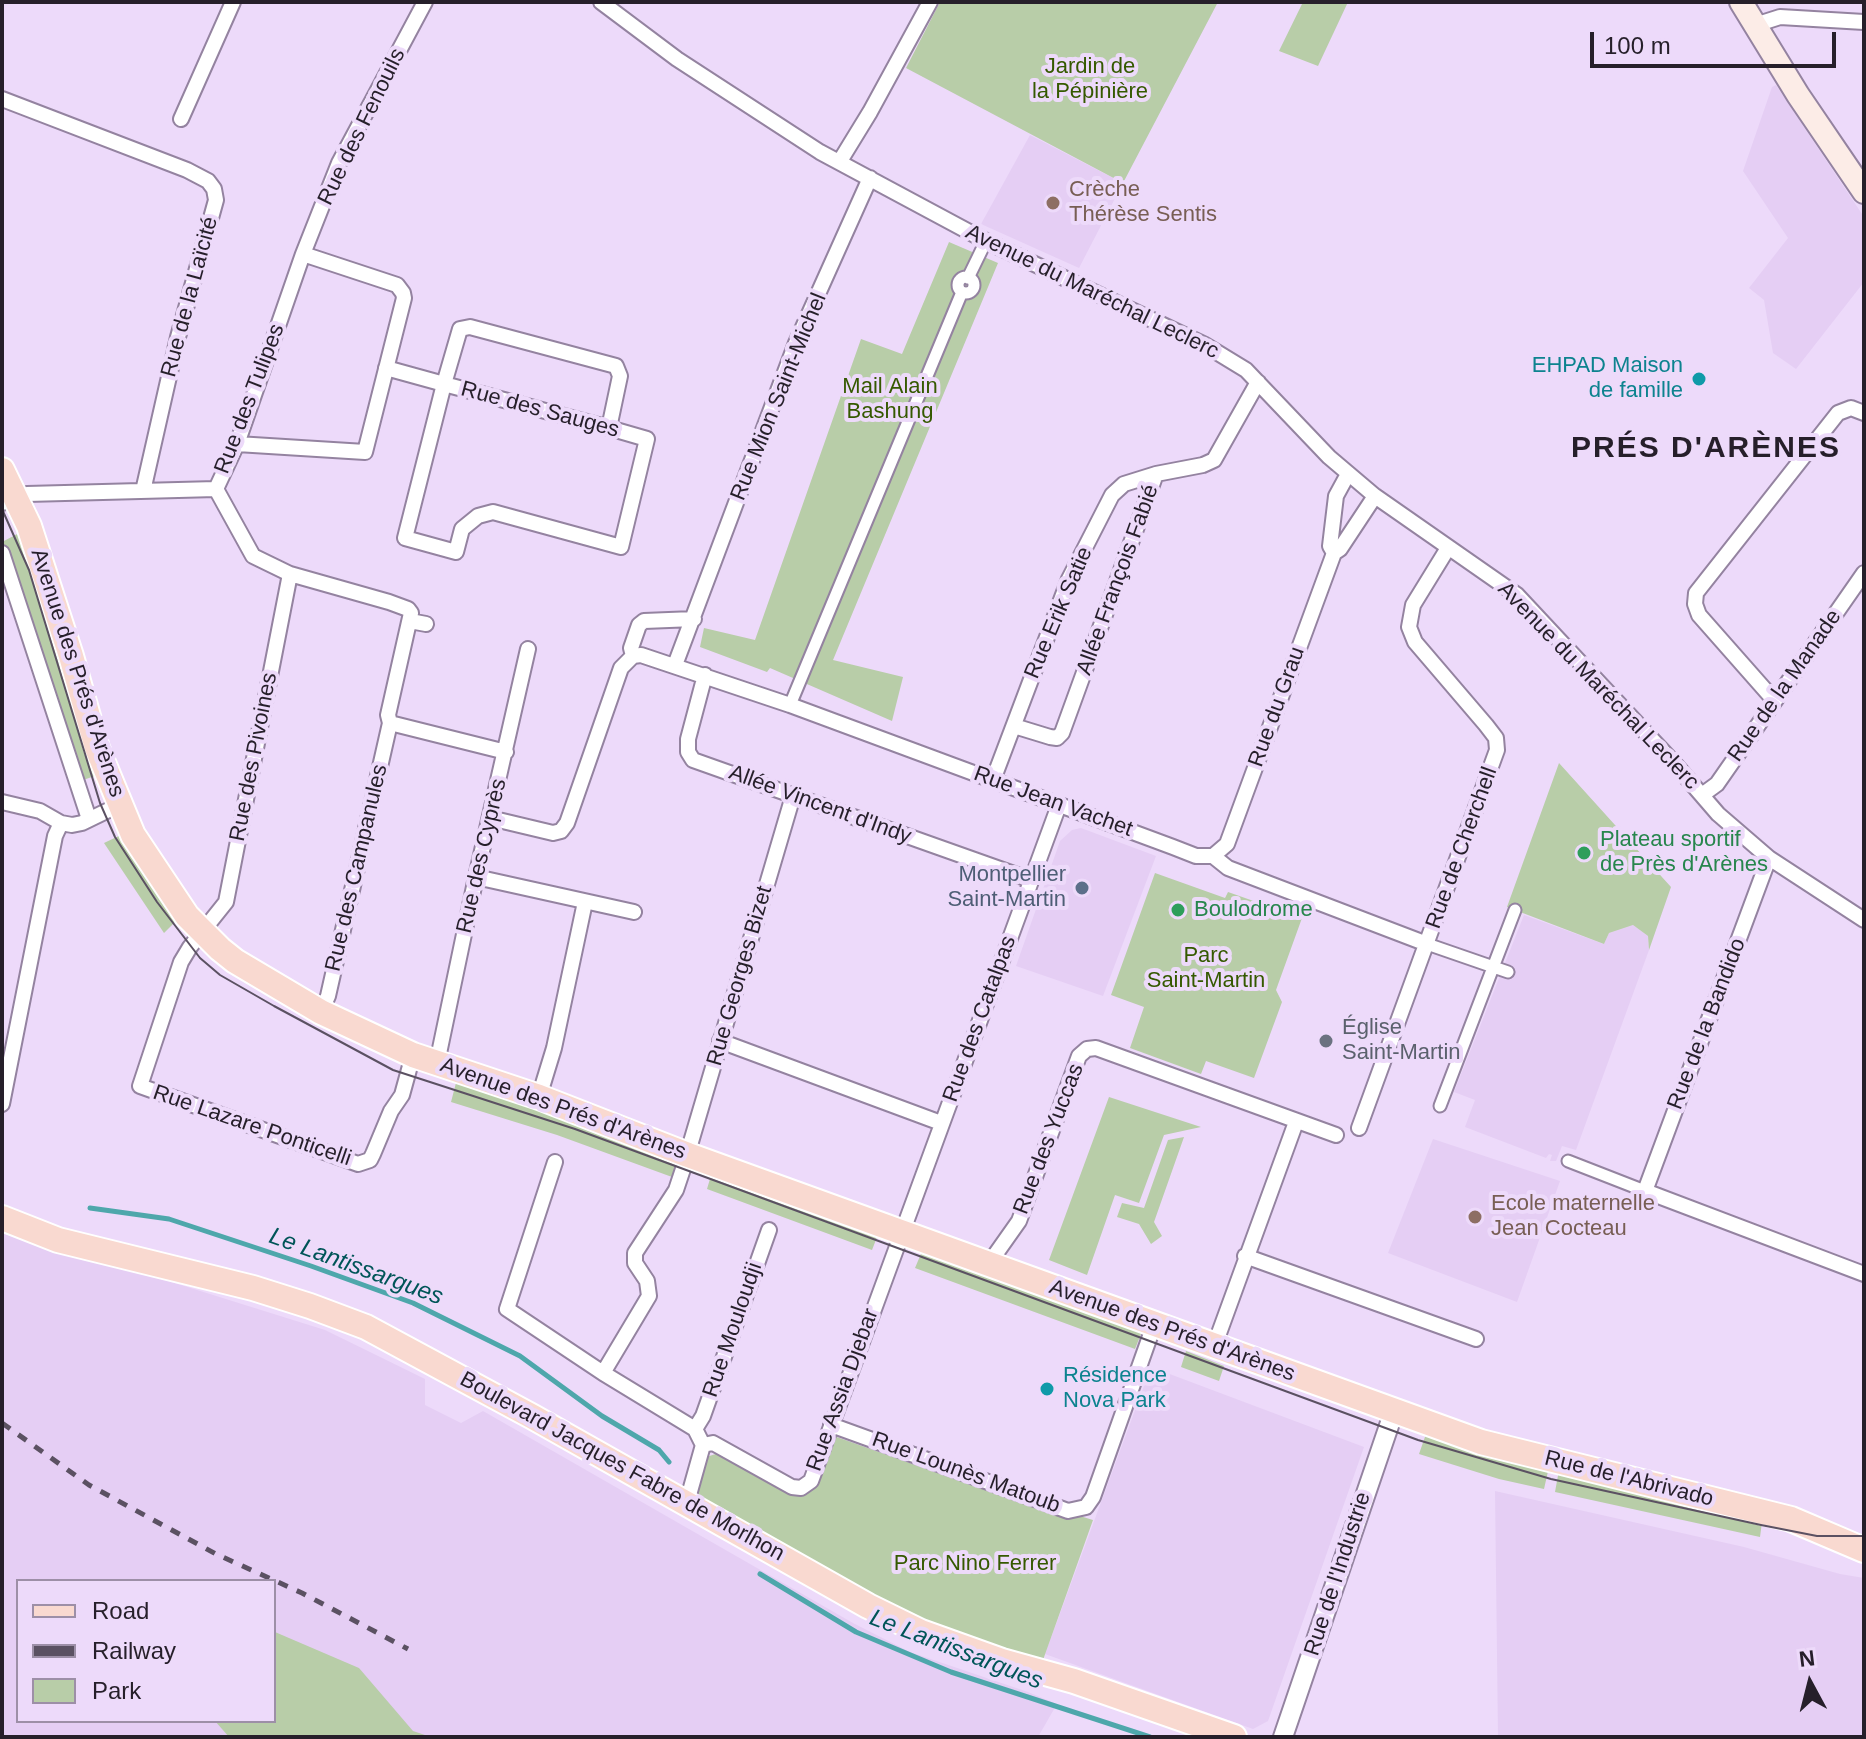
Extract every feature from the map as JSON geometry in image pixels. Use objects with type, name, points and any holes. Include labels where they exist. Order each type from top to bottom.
[{"type":"main road","points":[[1741,2],[1798,95],[1864,192]]},
{"type":"main road","name":"Avenue des Prés d'Arènes","points":[[2,470],[9,500],[29,526],[97,748],[129,828],[187,916],[235,961],[321,1012],[413,1055],[539,1097],[688,1155],[1394,1411]]},
{"type":"main road","name":"Boulevard Jacques Fabre de Morlhon","points":[[2,1218],[58,1240],[253,1288],[366,1327],[687,1502],[868,1606],[921,1632],[1234,1737]]},
{"type":"main road","name":"Rue de l'Abrivado","points":[[1394,1411],[1507,1449],[1791,1519],[1862,1544]]},
{"type":"street","points":[[181,119],[233,2]]},
{"type":"street","name":"Rue des Fenouils","points":[[303,254],[339,163],[425,2]]},
{"type":"street","name":"Avenue du Maréchal Leclerc","points":[[601,2],[677,59],[781,127],[840,161],[986,241],[1205,345],[1246,370],[1348,474],[1517,595],[1718,814],[1769,858],[1864,920]]},
{"type":"street","points":[[840,161],[930,2]]},
{"type":"street","points":[[1755,25],[1780,17],[1864,22]]},
{"type":"street","name":"Rue de la Laïcité","points":[[2,99],[187,170],[208,181],[214,189],[216,200],[178,337],[143,491]]},
{"type":"street","name":"Rue Mion Saint-Michel","points":[[675,665],[796,343],[870,178]]},
{"type":"street","points":[[790,705],[962,292],[960,281],[968,278],[986,241]]},
{"type":"street","points":[[237,444],[365,452],[404,298],[401,288],[303,254]]},
{"type":"street","name":"Rue des Tulipes","points":[[9,500],[216,489],[237,444],[303,254]]},
{"type":"street","points":[[444,384],[458,332],[464,327],[611,364],[620,372],[609,428]]},
{"type":"street","name":"Rue des Sauges","points":[[386,368],[647,439],[621,547],[493,512],[478,516],[462,529],[456,552],[405,538],[444,384]]},
{"type":"street","name":"Allée François Fabié","points":[[1014,726],[1050,737],[1057,738],[1062,733],[1156,474],[1214,460],[1258,382]]},
{"type":"street","points":[[1774,700],[1699,615],[1695,604],[1696,593],[1838,413],[1851,408],[1864,413]]},
{"type":"street","name":"Rue Erik Satie","points":[[993,780],[1069,579],[1112,495],[1124,484],[1156,474]]},
{"type":"street","name":"Rue du Grau","points":[[1334,553],[1330,546],[1336,496],[1348,474]]},
{"type":"street","points":[[216,489],[253,556],[290,574],[408,609],[410,621],[426,624]]},
{"type":"street","name":"Rue du Grau","points":[[1213,856],[1227,844],[1334,553],[1340,549],[1375,496]]},
{"type":"street","name":"Rue de Cherchell","points":[[1359,1128],[1497,750],[1496,738],[1415,642],[1409,627],[1413,605],[1448,548]]},
{"type":"street","name":"Avenue des Prés d'Arènes","points":[[2,553],[89,819]]},
{"type":"street","name":"Rue de la Manade","points":[[1702,795],[1717,784],[1864,573]]},
{"type":"street","name":"Rue des Pivoines","points":[[202,931],[226,902],[290,574]]},
{"type":"street","points":[[633,656],[631,648],[639,625],[644,621],[694,619]]},
{"type":"street","name":"Rue des Campanules","points":[[321,1012],[328,996],[410,621]]},
{"type":"street","name":"Rue des Cyprès","points":[[437,1063],[528,649]]},
{"type":"street","points":[[490,818],[553,833],[561,831],[567,823],[621,668],[633,656],[641,655],[675,665]]},
{"type":"street","name":"Rue Jean Vachet","points":[[675,665],[1196,856],[1213,856],[1228,868],[1427,944]]},
{"type":"street","name":"Allée Vincent d'Indy","points":[[705,675],[688,739],[688,752],[693,760],[1031,880]]},
{"type":"street","points":[[390,723],[506,752]]},
{"type":"street","name":"Rue Georges Bizet","points":[[603,1373],[649,1296],[647,1281],[634,1258],[676,1190],[793,796]]},
{"type":"street","points":[[2,802],[40,811],[61,823],[72,825],[119,805]]},
{"type":"street","name":"Rue des Catalpas","points":[[902,1233],[1059,805]]},
{"type":"street","points":[[2,1104],[55,836],[61,823]]},
{"type":"street","name":"Rue de la Bandido","points":[[1645,1191],[1769,858]]},
{"type":"street","points":[[476,877],[634,912]]},
{"type":"street","points":[[539,1097],[554,1048],[585,902]]},
{"type":"street","points":[[1440,1106],[1515,910]]},
{"type":"street","name":"Rue Lazare Ponticelli","points":[[202,931],[181,962],[140,1086],[351,1163],[370,1160],[391,1111],[402,1095],[413,1055]]},
{"type":"street","points":[[1427,944],[1508,972]]},
{"type":"street","points":[[720,1041],[941,1123]]},
{"type":"street","name":"Rue des Yuccas","points":[[995,1255],[1019,1221],[1079,1056],[1087,1049],[1096,1048],[1336,1135]]},
{"type":"street","points":[[1214,1347],[1296,1122]]},
{"type":"street","points":[[1568,1161],[1864,1274]]},
{"type":"street","name":"Rue Mouloudji","points":[[555,1162],[507,1309],[695,1429],[703,1416],[769,1230]]},
{"type":"street","name":"Rue Assia Djebar","points":[[703,1445],[713,1443],[792,1487],[801,1488],[811,1481],[902,1233]]},
{"type":"street","points":[[1245,1256],[1476,1339]]},
{"type":"street","name":"Rue Lounès Matoub","points":[[831,1425],[1068,1511],[1086,1507],[1093,1497],[1154,1325]]},
{"type":"street","name":"Rue de l'Industrie","points":[[1283,1737],[1394,1411]]},
{"type":"street","points":[[687,1502],[703,1445],[695,1429]]},
{"type":"shaded area","points":[[1776,85],[1864,217],[1864,282],[1796,369],[1773,353],[1764,300],[1749,288],[1788,238],[1743,171],[1772,87]]},
{"type":"shaded area","name":"Crèche Thérèse Sentis","points":[[1030,135],[1123,183],[1079,268],[981,224]]},
{"type":"shaded area","points":[[1081,828],[1156,856],[1103,996],[1016,966],[1060,841],[1072,830]]},
{"type":"shaded area","points":[[1524,915],[1604,944],[1609,933],[1633,925],[1648,936],[1649,950],[1576,1150],[1562,1146],[1556,1161],[1550,1161],[1552,1155],[1546,1158],[1465,1127],[1475,1100],[1454,1092]]},
{"type":"shaded area","name":"Ecole maternelle Jean Cocteau","points":[[1433,1139],[1560,1181],[1517,1302],[1388,1253]]},
{"type":"shaded area","points":[[2,1229],[325,1330],[425,1379],[425,1405],[461,1423],[483,1411],[853,1623],[910,1652],[1057,1704],[1038,1737],[2,1737]]},
{"type":"shaded area","points":[[1151,1367],[1364,1447],[1268,1721],[1253,1729],[1045,1654]]},
{"type":"shaded area","points":[[1495,1491],[1744,1547],[1864,1578],[1864,1737],[1498,1737]]},
{"type":"green space","name":"Jardin de la Pépinière","points":[[940,2],[1218,2],[1123,183],[906,68]]},
{"type":"green space","points":[[1303,2],[1348,2],[1318,66],[1279,51]]},
{"type":"green space","name":"Mail Alain Bashung","points":[[949,242],[998,263],[833,660],[903,677],[892,721],[770,668],[767,672],[700,647],[704,628],[755,640],[861,339],[902,354]]},
{"type":"green space","points":[[21,532],[90,754],[95,776],[80,781],[2,542]]},
{"type":"green space","name":"Plateau sportif de Près d'Arènes","points":[[1559,763],[1671,887],[1649,950],[1648,936],[1633,925],[1609,933],[1604,944],[1507,907]]},
{"type":"green space","points":[[123,834],[159,897],[178,919],[164,933],[104,843]]},
{"type":"green space","name":"Parc Saint-Martin","points":[[1155,873],[1225,898],[1228,892],[1302,918],[1276,990],[1282,1002],[1254,1078],[1206,1061],[1201,1074],[1130,1048],[1144,1007],[1111,995]]},
{"type":"green space","points":[[457,1079],[678,1159],[672,1177],[557,1135],[451,1102]]},
{"type":"green space","points":[[1109,1097],[1201,1127],[1164,1135],[1139,1203],[1115,1195],[1087,1275],[1049,1260]]},
{"type":"green space","points":[[1184,1137],[1154,1222],[1162,1236],[1151,1244],[1139,1224],[1117,1217],[1122,1203],[1144,1208],[1168,1140]]},
{"type":"green space","points":[[712,1172],[879,1232],[872,1250],[707,1189]]},
{"type":"green space","points":[[923,1249],[1143,1329],[1135,1349],[915,1268]]},
{"type":"green space","points":[[1186,1351],[1224,1366],[1219,1381],[1181,1367]]},
{"type":"green space","points":[[1426,1434],[1500,1460],[1549,1467],[1544,1489],[1499,1479],[1419,1454]]},
{"type":"green space","name":"Parc Nino Ferrer","points":[[834,1436],[1067,1519],[1070,1513],[1093,1520],[1043,1660],[1000,1651],[903,1615],[703,1505],[695,1493],[706,1457],[719,1453],[789,1494],[804,1495],[814,1488]]},
{"type":"green space","points":[[1559,1470],[1762,1522],[1760,1537],[1555,1492]]},
{"type":"green space","points":[[276,1632],[359,1668],[413,1731],[431,1737],[229,1737],[217,1723],[276,1723]]},
{"type":"waterway","name":"Le Lantissargues","points":[[90,1208],[169,1219],[413,1303],[520,1356],[602,1416],[659,1450],[669,1462]]},
{"type":"waterway","name":"Le Lantissargues","points":[[760,1574],[856,1632],[951,1672],[1150,1737]]},
{"type":"tram line","points":[[2,509],[29,570],[100,803],[115,837],[157,902],[200,958],[220,975],[274,1006],[393,1070],[575,1129],[1418,1440],[1551,1479],[1761,1525],[1817,1536],[1864,1536]]},
{"type":"railway","points":[[2,1423],[89,1485],[216,1554],[271,1579]]},
{"type":"railway","points":[[276,1581],[408,1649]]},
{"type":"place","name":"Crèche Thérèse Sentis","points":[[1053,203]]},
{"type":"place","name":"EHPAD Maison de famille","points":[[1699,379]]},
{"type":"place","name":"Plateau sportif de Près d'Arènes","points":[[1584,853]]},
{"type":"place","name":"Montpellier Saint-Martin","points":[[1082,888]]},
{"type":"place","name":"Boulodrome","points":[[1178,910]]},
{"type":"place","name":"Église Saint-Martin","points":[[1326,1041]]},
{"type":"place","name":"Ecole maternelle Jean Cocteau","points":[[1475,1217]]},
{"type":"place","name":"Résidence Nova Park","points":[[1047,1389]]},
{"type":"district","name":"PRÉS D'ARÈNES","points":[[1706,449]]}]
